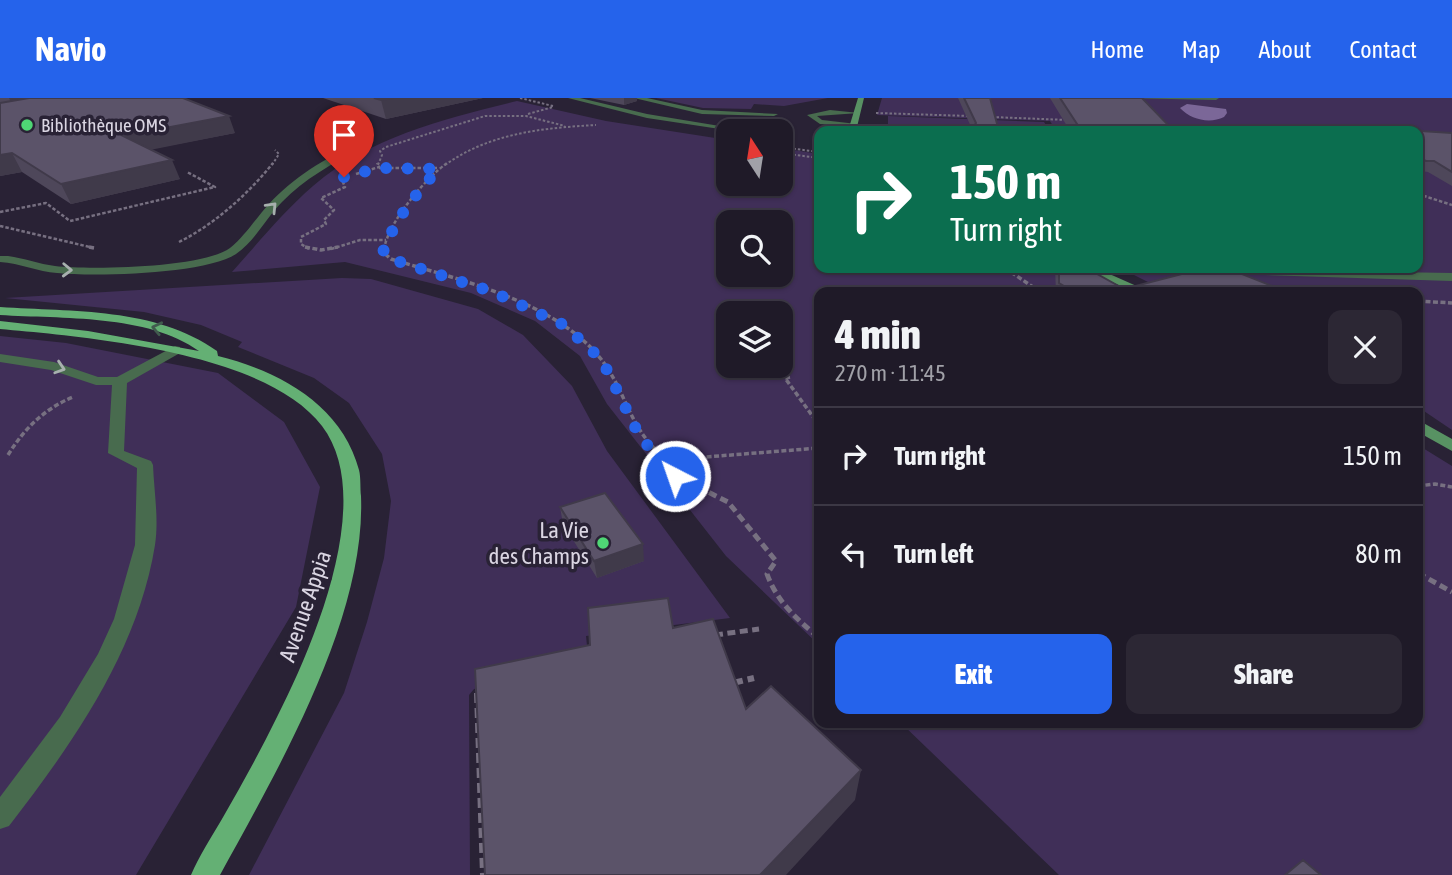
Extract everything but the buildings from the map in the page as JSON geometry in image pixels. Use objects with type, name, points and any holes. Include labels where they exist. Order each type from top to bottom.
[{"type":"main road","name":"Avenue Appia","points":[[0,311],[87,317],[165,329],[188,338],[218,358]]},
{"type":"main road","name":"Avenue Appia","points":[[0,325],[84,333],[218,358],[246,368],[298,396],[332,427],[349,462],[355,505],[349,556],[340,593],[296,701],[205,875]]},
{"type":"street","points":[[853,126],[861,98]]},
{"type":"street","points":[[1099,273],[1132,287]]},
{"type":"street","points":[[1423,428],[1452,446]]},
{"type":"lane","points":[[571,98],[716,126]]},
{"type":"lane","points":[[637,98],[710,112],[774,114]]},
{"type":"lane","points":[[1128,98],[1216,98]]},
{"type":"lane","points":[[686,122],[710,112]]},
{"type":"lane","points":[[800,115],[855,113]]},
{"type":"lane","points":[[811,115],[820,122],[842,126]]},
{"type":"lane","points":[[0,259],[22,260],[68,271],[185,264],[220,257],[232,252],[278,200],[299,182],[358,147]]},
{"type":"lane","points":[[1310,273],[1452,277]]},
{"type":"lane","points":[[0,358],[54,366],[96,381],[120,381],[175,350]]},
{"type":"lane","points":[[0,817],[41,765],[85,699],[123,623],[137,580],[146,543],[145,465],[116,453],[120,381]]},
{"type":"path","points":[[962,108],[964,116]]},
{"type":"path","points":[[379,168],[380,151],[433,129],[461,123],[470,118],[507,113],[527,114],[546,109]]},
{"type":"path","points":[[991,109],[995,117]]},
{"type":"path","points":[[875,113],[975,116]]},
{"type":"path","points":[[527,114],[565,127]]},
{"type":"path","points":[[985,117],[1070,120]]},
{"type":"path","points":[[604,124],[565,127],[483,141],[438,169],[407,206],[386,240],[384,253],[391,259],[493,292],[564,325],[602,360],[640,437],[652,450],[668,460],[675,476],[728,502],[776,561],[767,573],[771,590],[786,609],[814,634]]},
{"type":"path","points":[[793,149],[814,151]]},
{"type":"path","points":[[179,243],[200,232],[263,177],[277,160],[279,154],[275,150]]},
{"type":"path","points":[[793,155],[814,157]]},
{"type":"path","points":[[350,174],[379,168],[438,169]]},
{"type":"path","points":[[0,212],[46,203],[70,221],[215,187],[187,172]]},
{"type":"path","points":[[344,177],[341,180],[345,187],[321,198],[334,210],[324,220],[326,224],[301,237],[301,244],[307,249],[318,250],[357,241],[386,240]]},
{"type":"path","points":[[1423,196],[1452,205]]},
{"type":"path","points":[[0,226],[100,249]]},
{"type":"path","points":[[1012,273],[1032,287]]},
{"type":"path","points":[[1423,301],[1452,303]]},
{"type":"path","points":[[785,378],[814,418]]},
{"type":"path","points":[[8,455],[29,426],[58,402]]},
{"type":"path","points":[[668,460],[814,448]]},
{"type":"path","points":[[1423,485],[1452,487]]},
{"type":"path","points":[[1423,576],[1452,592]]},
{"type":"path","points":[[705,638],[759,629]]},
{"type":"path","points":[[726,685],[754,678]]},
{"type":"path","points":[[480,691],[476,694],[476,700],[483,875]]},
{"type":"shaded area","points":[[656,98],[828,98],[784,106],[754,104],[751,109],[703,108]]},
{"type":"shaded area","points":[[882,98],[1452,98],[1452,430],[1423,410],[1423,287],[1158,287],[1134,275],[1423,273],[1423,126],[1053,126],[1050,121],[877,115]]},
{"type":"shaded area","points":[[517,101],[606,121],[716,138],[716,196],[793,196],[793,150],[814,153],[814,273],[1080,273],[1112,287],[814,287],[814,640],[726,556],[607,404],[580,356],[535,321],[471,293],[345,262],[232,272],[291,206],[313,186],[359,154],[410,132]]},
{"type":"shaded area","points":[[1187,104],[1226,109],[1227,113],[1219,119],[1201,120],[1180,108]]},
{"type":"shaded area","points":[[888,116],[1044,122],[1047,126],[888,126]]},
{"type":"shaded area","points":[[342,278],[371,279],[478,309],[523,335],[572,386],[607,451],[730,618],[586,636],[589,665],[474,689],[469,695],[470,875],[249,875],[344,693],[384,558],[391,501],[382,454],[349,403],[314,378],[238,347],[242,342],[201,325],[144,312],[5,298]]},
{"type":"shaded area","points":[[0,336],[66,343],[218,373],[284,422],[320,487],[296,607],[136,875],[0,875]]},
{"type":"shaded area","points":[[1423,448],[1452,466],[1452,875],[1059,875],[906,728],[1423,728]]},
{"type":"place","name":"Bibliothèque OMS","points":[[27,125]]},
{"type":"place","name":"La Vie des Champs","points":[[603,543]]},
{"type":"route","points":[[344,177],[379,168],[438,169],[407,206],[383,247],[384,253],[391,259],[493,292],[564,325],[584,340],[602,360],[640,437],[652,450],[668,460],[675,476]]}]
